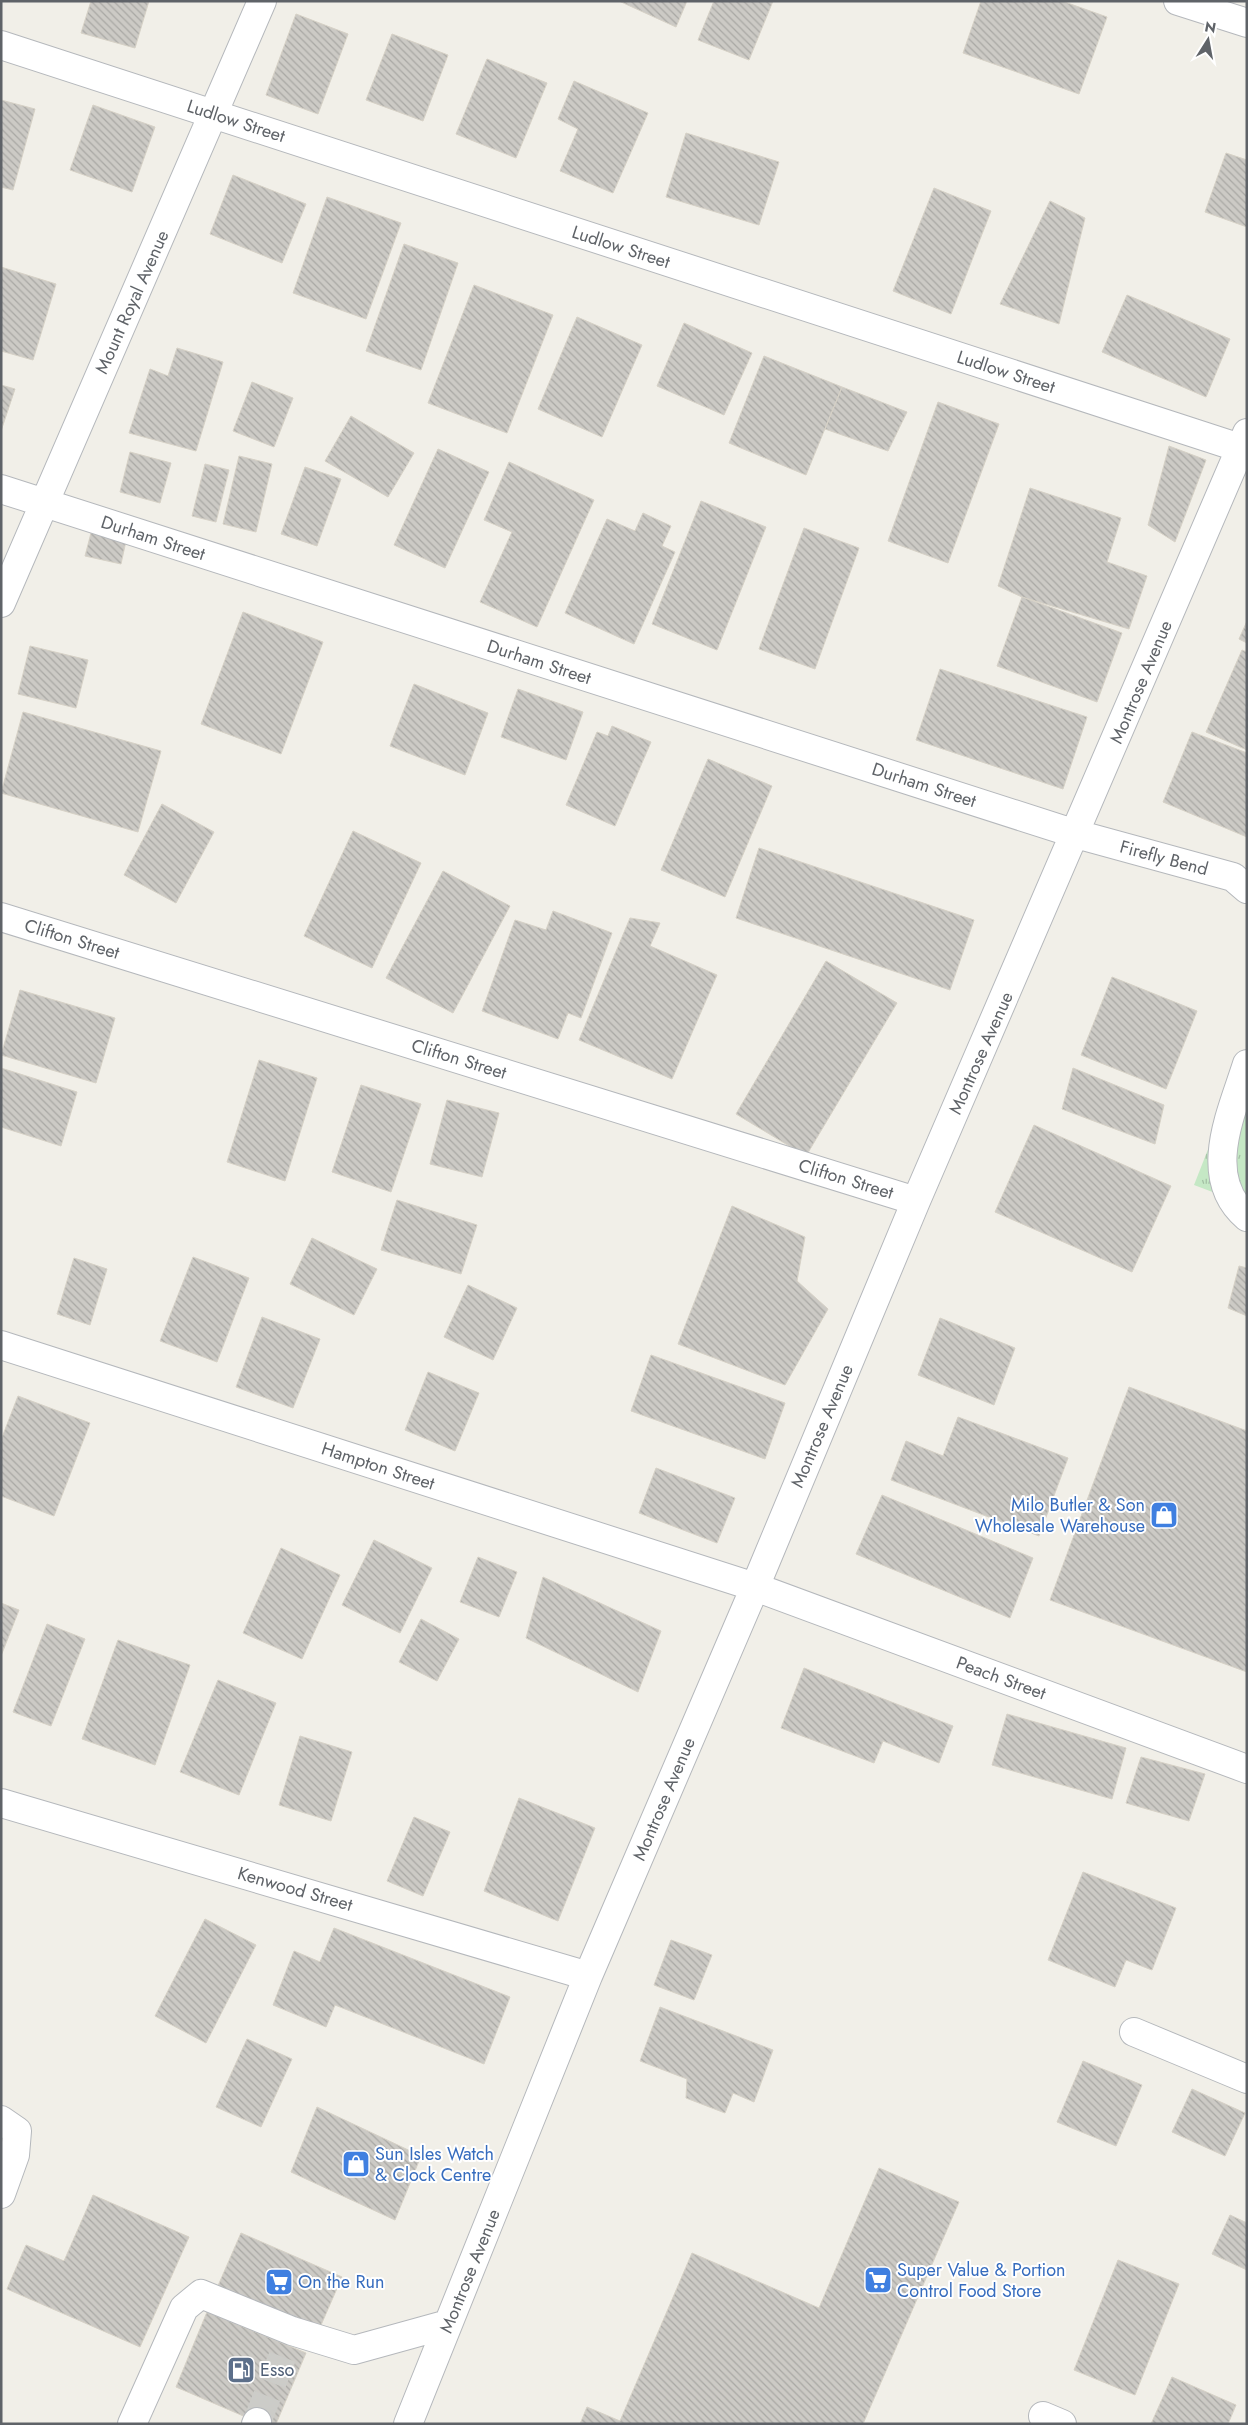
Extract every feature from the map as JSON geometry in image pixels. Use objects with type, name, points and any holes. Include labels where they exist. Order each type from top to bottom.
[{"type":"street","name":"Mount Royal Avenue","points":[[1,603],[262,1]]},
{"type":"street","points":[[1178,1],[1247,23]]},
{"type":"street","name":"Ludlow Street","points":[[1,45],[1243,441]]},
{"type":"street","name":"Montrose Avenue","points":[[408,2424],[588,1976],[755,1587],[916,1201],[1076,834],[1243,441]]},
{"type":"street","name":"Durham Street","points":[[1,489],[1076,834]]},
{"type":"street","name":"Firefly Bend","points":[[1076,834],[1233,877],[1247,889]]},
{"type":"street","name":"Clifton Street","points":[[1,917],[916,1201]]},
{"type":"street","points":[[1247,1064],[1223,1139],[1221,1169],[1236,1208],[1247,1217]]},
{"type":"street","name":"Hampton Street","points":[[1,1345],[755,1587]]},
{"type":"street","name":"Peach Street","points":[[755,1587],[1247,1769]]},
{"type":"street","name":"Kenwood Street","points":[[1,1803],[588,1976]]},
{"type":"street","points":[[1134,2032],[1247,2079]]},
{"type":"street","points":[[1,2120],[17,2131],[16,2155],[1,2194]]},
{"type":"street","points":[[132,2424],[184,2308],[201,2294],[289,2338],[354,2350],[448,2324]]},
{"type":"green space","points":[[1247,1050],[1247,1205],[1194,1185]]},
{"type":"building","points":[[91,1],[149,1],[135,48],[81,33]]},
{"type":"building","points":[[619,1],[687,1],[676,27]]},
{"type":"building","points":[[714,1],[773,1],[749,60],[698,40]]},
{"type":"building","points":[[981,1],[1062,1],[1107,17],[1079,94],[963,53]]},
{"type":"building","points":[[296,14],[348,34],[318,114],[266,95]]},
{"type":"building","points":[[392,34],[448,55],[423,121],[366,100]]},
{"type":"building","points":[[487,59],[547,83],[516,158],[456,134]]},
{"type":"building","points":[[574,81],[648,113],[613,193],[560,171],[578,129],[558,119]]},
{"type":"building","points":[[1,100],[35,109],[13,190],[1,187]]},
{"type":"building","points":[[93,105],[155,127],[132,192],[70,170]]},
{"type":"building","points":[[686,133],[779,162],[759,225],[666,197]]},
{"type":"building","points":[[1226,153],[1247,160],[1247,227],[1205,212]]},
{"type":"building","points":[[233,175],[306,204],[282,263],[210,234]]},
{"type":"building","points":[[934,188],[991,211],[951,314],[893,291]]},
{"type":"building","points":[[327,197],[401,223],[366,319],[293,293]]},
{"type":"building","points":[[1050,201],[1085,218],[1059,324],[1000,304]]},
{"type":"building","points":[[404,244],[458,263],[421,370],[366,351]]},
{"type":"building","points":[[1,267],[56,284],[33,360],[1,351]]},
{"type":"building","points":[[474,285],[553,315],[507,433],[428,403]]},
{"type":"building","points":[[1127,295],[1230,339],[1206,397],[1102,352]]},
{"type":"building","points":[[577,317],[642,345],[602,437],[538,409]]},
{"type":"building","points":[[684,323],[752,353],[724,415],[657,386]]},
{"type":"building","points":[[177,348],[223,362],[196,451],[129,433],[150,369],[168,376]]},
{"type":"building","points":[[764,356],[842,387],[806,475],[729,443]]},
{"type":"building","points":[[252,382],[293,398],[274,447],[233,431]]},
{"type":"building","points":[[1,385],[15,389],[1,431]]},
{"type":"building","points":[[842,387],[907,412],[888,451],[825,429]]},
{"type":"building","points":[[938,402],[999,424],[948,563],[888,541]]},
{"type":"building","points":[[351,416],[414,453],[388,497],[325,461]]},
{"type":"building","points":[[1169,446],[1206,460],[1175,542],[1148,525]]},
{"type":"building","points":[[438,449],[489,472],[445,568],[394,545]]},
{"type":"building","points":[[130,452],[171,463],[160,503],[120,492]]},
{"type":"building","points":[[239,456],[272,464],[256,532],[223,524]]},
{"type":"building","points":[[509,462],[594,500],[537,627],[480,602],[512,532],[484,520]]},
{"type":"building","points":[[205,464],[229,470],[216,522],[192,516]]},
{"type":"building","points":[[305,467],[341,479],[317,546],[281,534]]},
{"type":"building","points":[[1030,488],[1121,518],[1107,562],[1147,576],[1129,629],[1022,597],[998,586]]},
{"type":"building","points":[[701,501],[766,527],[717,650],[652,624]]},
{"type":"building","points":[[643,513],[671,526],[662,546],[675,552],[634,644],[565,613],[607,519],[635,531]]},
{"type":"building","points":[[804,528],[859,548],[815,669],[759,649]]},
{"type":"building","points":[[91,533],[126,541],[121,564],[85,556]]},
{"type":"building","points":[[1022,597],[1122,633],[1097,702],[997,666]]},
{"type":"building","points":[[243,612],[323,642],[281,754],[201,724]]},
{"type":"building","points":[[1247,621],[1247,643],[1239,639]]},
{"type":"building","points":[[30,646],[88,660],[76,708],[18,694]]},
{"type":"building","points":[[1242,650],[1247,652],[1247,750],[1206,732]]},
{"type":"building","points":[[940,669],[1087,717],[1063,789],[916,740]]},
{"type":"building","points":[[414,684],[488,713],[465,775],[390,746]]},
{"type":"building","points":[[518,689],[583,712],[566,760],[501,737]]},
{"type":"building","points":[[23,712],[161,751],[138,832],[1,793]]},
{"type":"building","points":[[612,726],[651,742],[615,826],[566,805],[597,732],[608,736]]},
{"type":"building","points":[[1192,732],[1247,753],[1247,837],[1163,802]]},
{"type":"building","points":[[708,759],[772,786],[725,897],[661,870]]},
{"type":"building","points":[[162,804],[214,832],[176,903],[124,875]]},
{"type":"building","points":[[353,831],[421,863],[372,968],[304,936]]},
{"type":"building","points":[[759,848],[974,920],[950,990],[736,918]]},
{"type":"building","points":[[443,871],[510,906],[453,1013],[386,978]]},
{"type":"building","points":[[553,911],[612,933],[581,1018],[568,1013],[558,1039],[482,1011],[515,920],[546,930]]},
{"type":"building","points":[[630,918],[660,923],[650,946],[717,975],[672,1079],[579,1040]]},
{"type":"building","points":[[826,961],[897,1003],[806,1156],[736,1114]]},
{"type":"building","points":[[1112,977],[1197,1011],[1166,1089],[1081,1055]]},
{"type":"building","points":[[20,990],[115,1018],[96,1083],[1,1055]]},
{"type":"building","points":[[259,1060],[317,1078],[285,1181],[227,1162]]},
{"type":"building","points":[[1,1068],[77,1092],[61,1146],[1,1127]]},
{"type":"building","points":[[1073,1068],[1164,1105],[1155,1144],[1062,1109]]},
{"type":"building","points":[[361,1085],[421,1104],[391,1192],[332,1172]]},
{"type":"building","points":[[447,1100],[499,1113],[482,1177],[430,1164]]},
{"type":"building","points":[[1034,1125],[1171,1186],[1132,1272],[995,1212]]},
{"type":"building","points":[[397,1200],[477,1225],[461,1274],[381,1250]]},
{"type":"building","points":[[732,1206],[805,1237],[797,1281],[828,1309],[785,1385],[678,1344]]},
{"type":"building","points":[[312,1238],[377,1269],[354,1315],[290,1284]]},
{"type":"building","points":[[193,1257],[249,1278],[217,1362],[160,1341]]},
{"type":"building","points":[[74,1258],[107,1269],[90,1325],[57,1314]]},
{"type":"building","points":[[1239,1266],[1247,1268],[1247,1316],[1228,1308]]},
{"type":"building","points":[[468,1285],[517,1308],[493,1360],[444,1337]]},
{"type":"building","points":[[262,1317],[320,1339],[293,1408],[236,1387]]},
{"type":"building","points":[[940,1318],[1015,1348],[994,1405],[918,1375]]},
{"type":"building","points":[[651,1355],[785,1403],[765,1459],[631,1411]]},
{"type":"building","points":[[428,1372],[479,1393],[455,1451],[405,1430]]},
{"type":"building","name":"Milo Butler & Son Wholesale Warehouse","points":[[1129,1387],[1247,1431],[1247,1672],[1050,1600]]},
{"type":"building","points":[[18,1396],[90,1423],[54,1516],[1,1496],[1,1440]]},
{"type":"building","points":[[958,1417],[1068,1458],[1039,1536],[891,1480],[906,1441],[943,1456]]},
{"type":"building","points":[[656,1468],[735,1498],[717,1543],[639,1513]]},
{"type":"building","points":[[882,1495],[1033,1558],[1010,1618],[856,1554]]},
{"type":"building","points":[[374,1540],[432,1568],[400,1633],[342,1605]]},
{"type":"building","points":[[281,1548],[340,1575],[302,1659],[243,1633]]},
{"type":"building","points":[[478,1557],[517,1572],[499,1617],[460,1602]]},
{"type":"building","points":[[543,1577],[661,1631],[638,1692],[526,1638]]},
{"type":"building","points":[[1,1603],[19,1610],[1,1656]]},
{"type":"building","points":[[421,1619],[459,1639],[437,1681],[399,1662]]},
{"type":"building","points":[[47,1624],[85,1639],[51,1726],[13,1712]]},
{"type":"building","points":[[118,1640],[190,1665],[155,1765],[82,1739]]},
{"type":"building","points":[[804,1668],[953,1726],[939,1763],[883,1741],[874,1763],[781,1728]]},
{"type":"building","points":[[218,1680],[276,1703],[239,1795],[180,1772]]},
{"type":"building","points":[[1007,1714],[1126,1748],[1112,1799],[992,1765]]},
{"type":"building","points":[[300,1736],[352,1752],[331,1821],[279,1805]]},
{"type":"building","points":[[1141,1757],[1205,1774],[1189,1821],[1126,1803]]},
{"type":"building","points":[[519,1798],[595,1828],[558,1921],[484,1891]]},
{"type":"building","points":[[414,1817],[450,1832],[423,1896],[387,1881]]},
{"type":"building","points":[[1083,1872],[1176,1908],[1152,1970],[1126,1960],[1115,1987],[1048,1960]]},
{"type":"building","points":[[205,1919],[256,1945],[206,2043],[155,2016]]},
{"type":"building","points":[[334,1928],[510,1997],[484,2064],[335,2005],[326,2027],[273,2005],[294,1951],[320,1962]]},
{"type":"building","points":[[671,1940],[712,1955],[694,2000],[654,1985]]},
{"type":"building","points":[[660,2007],[773,2050],[754,2102],[733,2093],[725,2113],[686,2098],[687,2079],[640,2061]]},
{"type":"building","points":[[247,2039],[292,2059],[261,2127],[216,2107]]},
{"type":"building","points":[[1083,2061],[1142,2085],[1116,2146],[1057,2122]]},
{"type":"building","points":[[1192,2089],[1245,2113],[1225,2156],[1172,2132]]},
{"type":"building","name":"Sun Isles Watch & Clock Centre","points":[[317,2107],[421,2156],[395,2220],[291,2172]]},
{"type":"building","name":"Super Value & Portion Control Food Store","points":[[879,2168],[959,2202],[863,2424],[580,2424],[587,2407],[620,2421],[692,2253],[819,2308]]},
{"type":"building","points":[[93,2195],[189,2237],[140,2347],[7,2289],[26,2245],[64,2261]]},
{"type":"building","points":[[1230,2215],[1247,2223],[1247,2270],[1212,2254]]},
{"type":"building","name":"On the Run","points":[[241,2233],[342,2277],[318,2332],[217,2288]]},
{"type":"building","points":[[1118,2260],[1179,2284],[1135,2395],[1074,2370]]},
{"type":"building","name":"Esso","points":[[207,2312],[306,2353],[276,2424],[262,2424],[176,2387]]},
{"type":"building","points":[[1172,2377],[1236,2405],[1228,2424],[1151,2424]]},
{"type":"tunnel","points":[[257,2422],[287,2345]]},
{"type":"place","name":"Milo Butler & Son Wholesale Warehouse","points":[[1164,1515]]},
{"type":"place","name":"Sun Isles Watch & Clock Centre","points":[[356,2164]]},
{"type":"place","name":"Super Value & Portion Control Food Store","points":[[878,2280]]},
{"type":"place","name":"On the Run","points":[[279,2282]]},
{"type":"place","name":"Esso","points":[[241,2370]]}]
